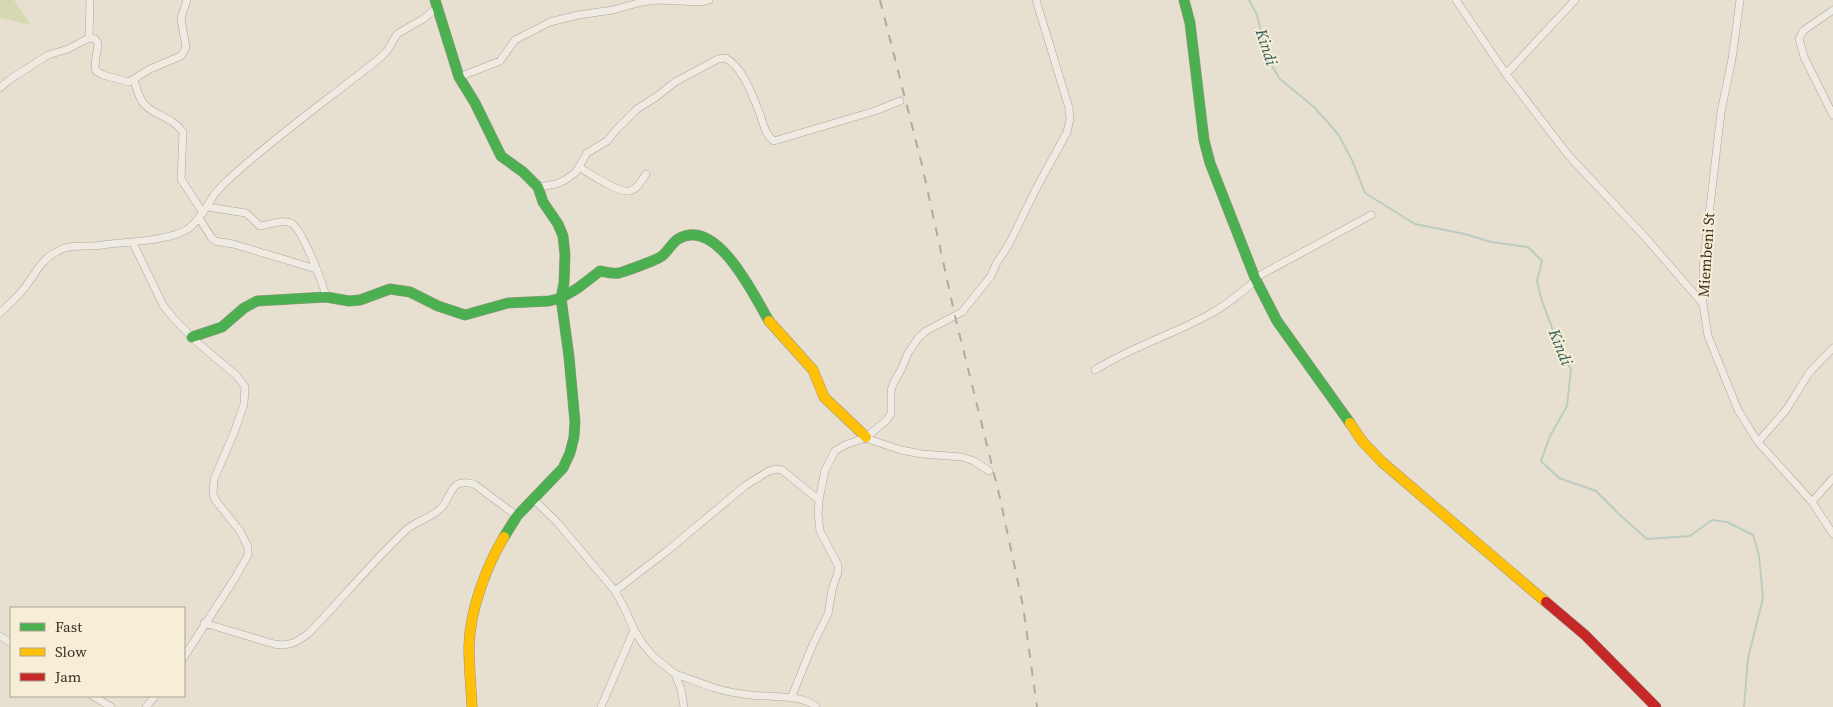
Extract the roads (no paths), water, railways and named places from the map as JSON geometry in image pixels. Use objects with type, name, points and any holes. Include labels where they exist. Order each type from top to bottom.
[{"type":"street","points":[[89,38],[90,0]]},
{"type":"street","points":[[0,88],[48,55],[68,49],[89,38],[94,39],[98,43],[94,65],[96,71],[123,81],[134,80],[150,69],[175,60],[185,53],[186,48],[181,18],[186,0]]},
{"type":"street","points":[[459,77],[500,61],[515,40],[550,22],[578,15],[613,10],[642,2],[657,0],[701,2],[710,0]]},
{"type":"street","points":[[791,698],[813,644],[828,614],[832,590],[838,572],[838,565],[820,531],[819,500],[829,460],[835,451],[845,445],[866,438],[887,420],[891,414],[891,391],[893,384],[918,337],[962,312],[987,282],[1009,244],[1067,132],[1070,108],[1036,0]]},
{"type":"street","points":[[1184,0],[1190,23],[1204,140],[1210,163],[1256,279],[1289,340],[1322,382],[1362,441],[1388,467],[1586,635],[1656,707]]},
{"type":"street","points":[[1456,0],[1506,74],[1569,156],[1639,230],[1703,304]]},
{"type":"street","points":[[1506,74],[1575,0]]},
{"type":"street","name":"Miembeni St","points":[[1740,0],[1714,169],[1703,268],[1703,304],[1708,336],[1738,410],[1758,442],[1812,502],[1833,534]]},
{"type":"street","points":[[437,4],[459,77],[475,103],[501,156],[523,172],[538,187],[543,202],[558,224],[563,236],[565,254],[564,283],[561,298],[575,422],[570,453],[563,468],[517,516],[499,546],[478,597],[469,644],[472,707]]},
{"type":"street","points":[[0,313],[26,287],[38,267],[54,252],[78,245],[93,246],[133,243],[188,229],[203,213],[218,190],[273,141],[380,58],[387,51],[397,34],[423,19],[437,4]]},
{"type":"street","points":[[1833,10],[1803,31],[1799,40],[1804,57],[1833,115]]},
{"type":"street","points":[[538,187],[556,184],[576,172],[587,153],[607,142],[636,109],[656,97],[675,82],[718,59],[725,58],[737,66],[754,98],[767,134],[774,141],[875,111],[900,101]]},
{"type":"street","points":[[134,80],[142,101],[146,106],[170,119],[183,132],[181,179],[203,213],[211,237],[215,241],[233,244],[316,269]]},
{"type":"street","points":[[579,167],[626,191],[631,191],[636,187],[646,174]]},
{"type":"street","points":[[203,213],[246,213],[260,226],[284,221],[290,222],[298,230],[322,283],[326,298]]},
{"type":"street","points":[[1095,370],[1114,358],[1210,314],[1232,301],[1256,279],[1371,215]]},
{"type":"street","points":[[192,337],[217,330],[227,324],[249,302],[257,301],[326,298],[349,301],[360,300],[390,290],[410,292],[438,306],[465,315],[508,303],[549,301],[561,298],[600,272],[618,273],[661,257],[682,238],[693,234],[708,240],[733,260],[772,326],[813,370],[824,397],[866,438],[908,451],[962,457],[974,461],[989,471]]},
{"type":"street","points":[[133,243],[164,305],[174,319],[237,376],[245,388],[244,404],[214,479],[213,494],[216,502],[240,531],[248,547],[248,555],[185,655]]},
{"type":"street","points":[[1758,442],[1786,410],[1809,373],[1833,348]]},
{"type":"street","points":[[616,591],[667,551],[746,484],[769,471],[782,470],[819,500]]},
{"type":"street","points":[[1812,502],[1833,478]]},
{"type":"street","points":[[204,623],[284,646],[292,644],[309,634],[408,529],[440,510],[451,491],[460,483],[474,484],[517,516]]},
{"type":"street","points":[[534,500],[557,522],[616,591],[634,630],[654,658],[675,674],[729,692],[791,698],[814,704],[816,707]]},
{"type":"street","points":[[601,707],[634,630]]},
{"type":"street","points":[[675,674],[681,689],[684,707]]},
{"type":"street","points":[[95,697],[111,707]]},
{"type":"street","points":[[146,707],[154,697]]},
{"type":"waterway","name":"Kindi","points":[[1249,0],[1257,15],[1268,60],[1280,79],[1314,107],[1338,134],[1352,160],[1365,193],[1415,224],[1465,234],[1491,242],[1528,247],[1542,261],[1537,281],[1541,298],[1561,352],[1571,369],[1567,406],[1550,436],[1541,461],[1559,478],[1596,491],[1647,539],[1690,536],[1712,520],[1727,522],[1753,535],[1759,555],[1763,598],[1748,658],[1744,707]]},
{"type":"railway","points":[[880,0],[922,165],[955,316],[1000,498],[1023,606],[1037,707]]}]
